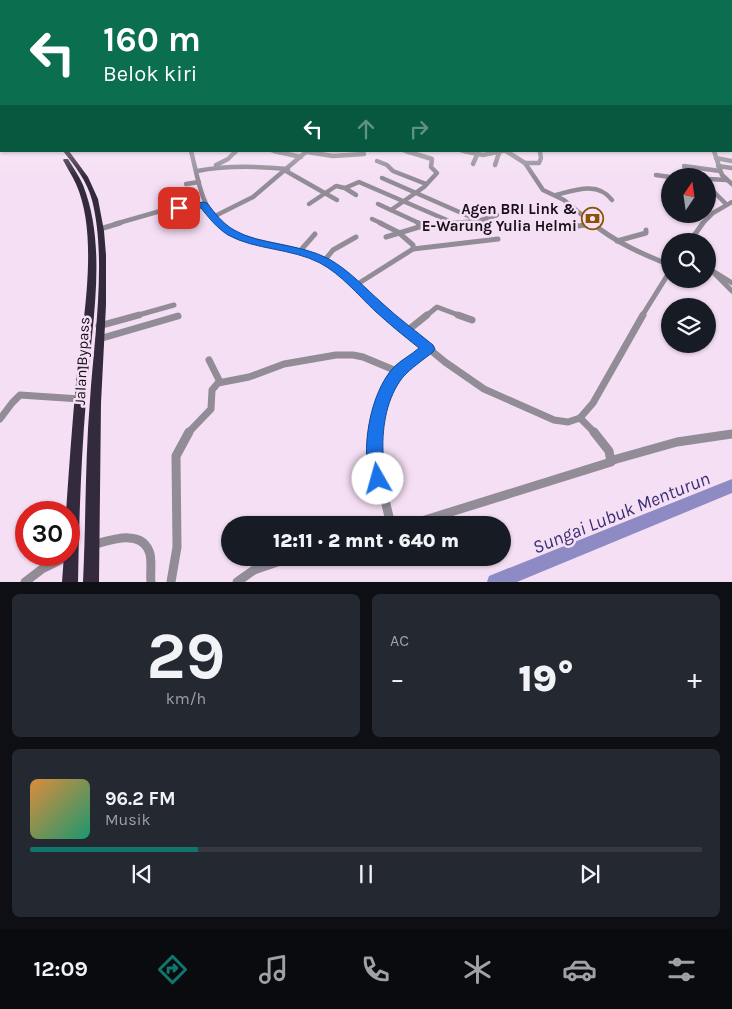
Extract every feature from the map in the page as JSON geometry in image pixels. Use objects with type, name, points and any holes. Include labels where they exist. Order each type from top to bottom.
[{"type":"highway","name":"Jalan Bypass","points":[[61,152],[74,173],[84,202],[90,230],[91,275],[73,501]]},
{"type":"highway","name":"Jalan Bypass","points":[[67,152],[82,170],[90,186],[96,204],[100,229],[102,272],[95,403],[91,582]]},
{"type":"highway","points":[[91,275],[102,272]]},
{"type":"highway","name":"Jalan Bypass","points":[[70,566],[70,582]]},
{"type":"street","points":[[191,152],[204,205],[225,229],[243,238],[300,251],[324,261],[346,275],[428,349],[477,385],[554,420],[570,422],[580,418],[591,406],[661,286]]},
{"type":"street","points":[[214,167],[236,152]]},
{"type":"street","points":[[277,152],[301,157]]},
{"type":"street","points":[[213,217],[253,197],[308,152],[333,156],[364,154]]},
{"type":"street","points":[[391,210],[415,193],[437,173],[432,167],[433,160],[407,152]]},
{"type":"street","points":[[466,152],[476,154],[502,152]]},
{"type":"street","points":[[507,152],[525,163],[543,190],[564,200],[592,224],[617,241],[639,253],[661,262]]},
{"type":"street","points":[[525,163],[539,163],[541,158],[540,152]]},
{"type":"street","points":[[714,152],[719,168],[732,184]]},
{"type":"street","points":[[495,165],[499,153]]},
{"type":"street","points":[[473,164],[476,154]]},
{"type":"street","points":[[716,158],[732,161]]},
{"type":"street","points":[[377,161],[387,165],[394,171],[426,184]]},
{"type":"street","points":[[197,171],[214,167],[261,166],[287,170],[338,200]]},
{"type":"street","points":[[684,166],[732,168]]},
{"type":"street","points":[[656,176],[661,176]]},
{"type":"street","points":[[382,178],[482,222]]},
{"type":"street","points":[[716,179],[727,180]]},
{"type":"street","points":[[186,184],[199,182]]},
{"type":"street","points":[[345,188],[360,182],[457,224]]},
{"type":"street","points":[[309,204],[336,185],[356,195]]},
{"type":"street","points":[[556,196],[581,189],[599,189],[605,191],[612,200]]},
{"type":"street","points":[[716,195],[726,204]]},
{"type":"street","points":[[695,233],[711,214],[732,202]]},
{"type":"street","points":[[378,204],[424,226]]},
{"type":"street","points":[[100,229],[170,208],[204,205]]},
{"type":"street","points":[[386,237],[424,226],[482,222],[497,214],[481,206]]},
{"type":"street","points":[[372,218],[398,232],[413,245],[413,248]]},
{"type":"street","points":[[555,229],[592,224]]},
{"type":"street","points":[[617,241],[646,233],[646,230]]},
{"type":"street","points":[[300,251],[315,234]]},
{"type":"street","points":[[324,261],[333,250],[356,237]]},
{"type":"street","points":[[356,284],[413,248],[498,239]]},
{"type":"street","points":[[716,273],[732,283]]},
{"type":"street","points":[[716,276],[732,291]]},
{"type":"street","points":[[99,326],[174,305]]},
{"type":"street","points":[[407,331],[437,307],[472,320]]},
{"type":"street","points":[[99,339],[178,316]]},
{"type":"street","points":[[389,516],[375,467],[375,440],[380,405],[391,382],[399,372],[428,349]]},
{"type":"street","points":[[171,582],[177,547],[176,456],[188,433],[211,409],[212,390],[220,382],[249,377],[284,364],[336,355],[363,357],[399,372]]},
{"type":"street","points":[[209,360],[220,382]]},
{"type":"street","points":[[0,420],[17,398],[26,393],[50,398],[80,398]]},
{"type":"street","points":[[580,418],[602,440],[612,460]]},
{"type":"street","points":[[442,516],[564,476],[609,464],[612,460],[677,442],[732,434]]},
{"type":"street","points":[[92,545],[126,537],[140,539],[146,545],[150,555],[151,582]]},
{"type":"street","points":[[25,582],[48,566]]},
{"type":"street","points":[[238,582],[254,570],[266,566]]},
{"type":"building","points":[[591,210],[595,210],[603,217],[600,217]]},
{"type":"waterway","name":"Sungai Lubuk Menturun","points":[[495,582],[732,486]]},
{"type":"place","name":"Agen BRI Link & E-Warung Yulia Helmi","points":[[593,218]]},
{"type":"route","points":[[179,208],[204,205],[218,223],[243,238],[300,251],[324,261],[346,275],[379,308],[428,349],[399,372],[391,382],[380,405],[375,440],[375,467],[378,479]]}]
